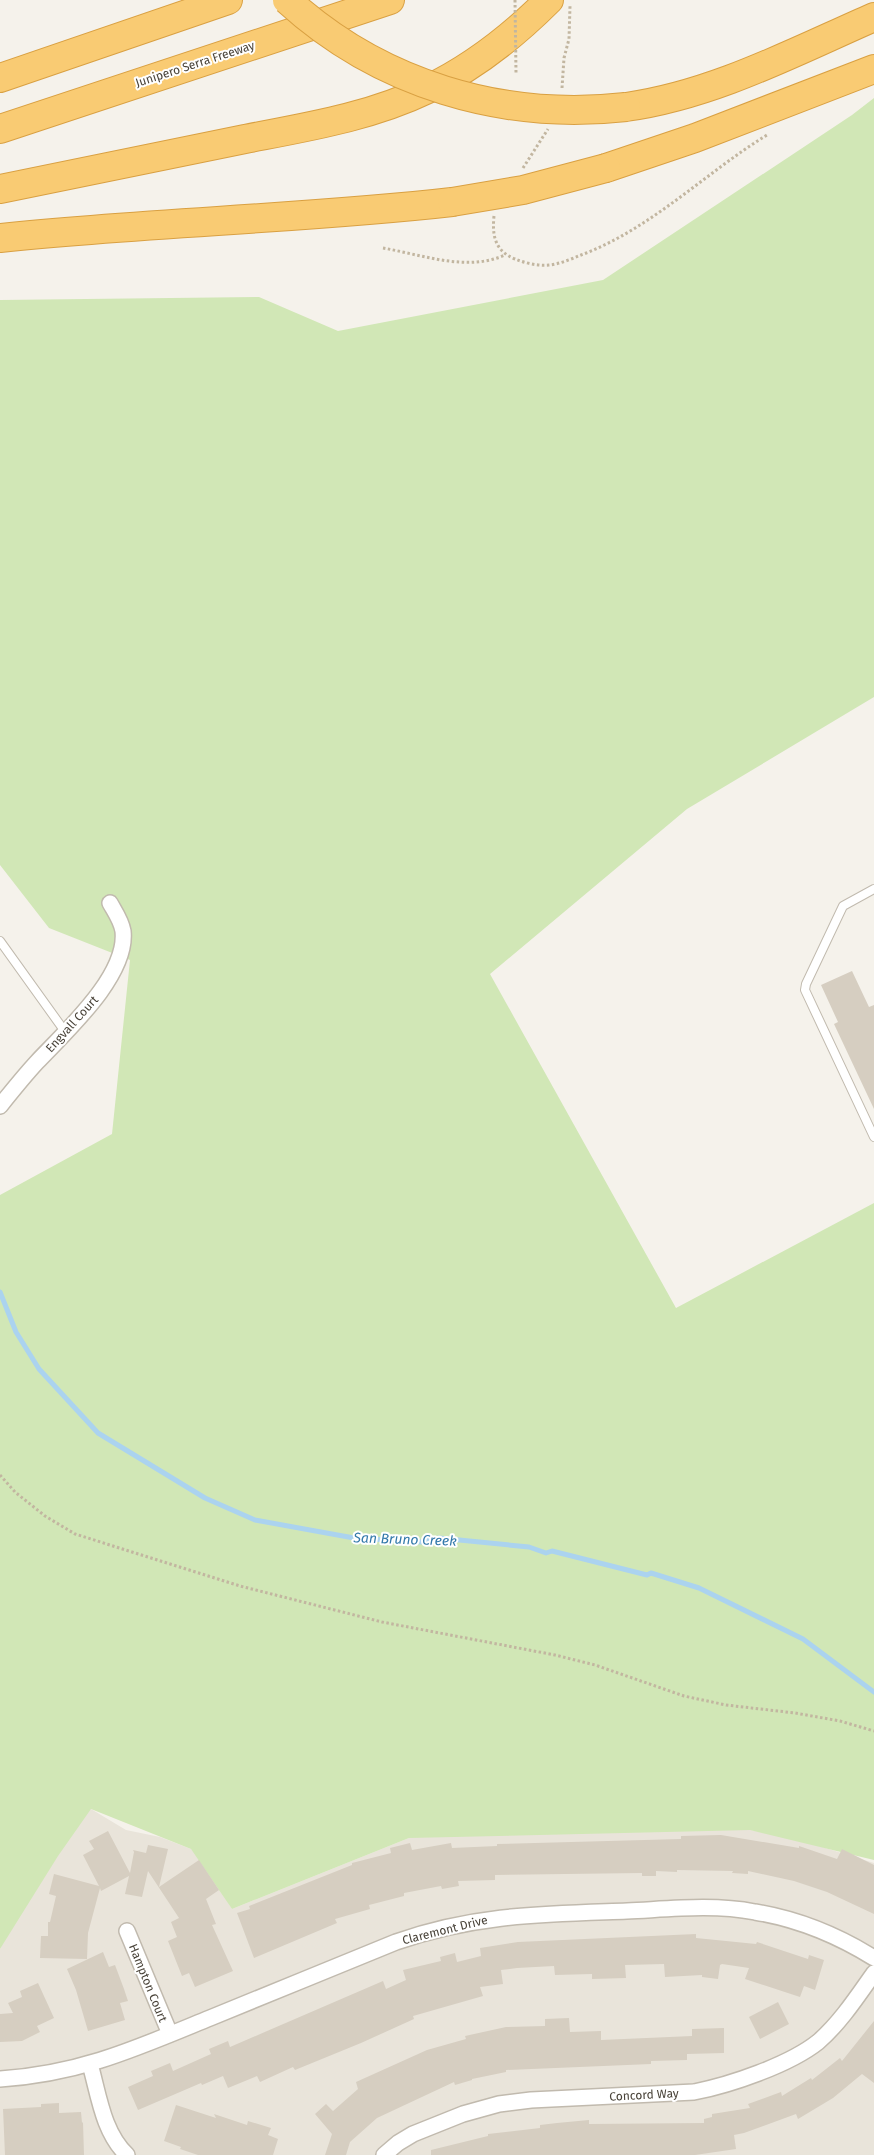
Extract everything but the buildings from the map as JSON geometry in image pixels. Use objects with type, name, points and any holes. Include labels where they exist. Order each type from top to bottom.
[{"type":"highway","points":[[0,78],[228,0]]},
{"type":"highway","points":[[287,0],[324,30],[368,58],[408,77],[447,92],[500,105],[536,109],[587,110],[626,107],[674,98],[728,80],[874,18]]},
{"type":"highway","name":"Junipero Serra Freeway","points":[[0,129],[390,0]]},
{"type":"highway","points":[[0,189],[325,123],[379,108],[427,89],[470,66],[513,33],[550,0]]},
{"type":"highway","points":[[0,238],[345,213],[452,202],[523,190],[606,168],[694,138],[874,69]]},
{"type":"highway","points":[[0,247],[151,234],[193,223]]},
{"type":"street","name":"Engvall Court","points":[[0,1106],[101,991],[114,968],[122,946],[123,931],[119,918],[110,903]]},
{"type":"street","name":"Claremont Drive","points":[[0,2079],[43,2074],[90,2064],[414,1936],[472,1921],[504,1917],[692,1908],[742,1910],[807,1924],[834,1936],[874,1958]]},
{"type":"street","name":"Hampton Court","points":[[127,1931],[170,2034]]},
{"type":"street","name":"Concord Way","points":[[384,2155],[412,2134],[464,2114],[494,2105],[531,2100],[694,2092],[768,2068],[792,2058],[818,2042],[839,2020],[874,1973]]},
{"type":"street","points":[[90,2064],[108,2127],[117,2143],[128,2155]]},
{"type":"lane","points":[[874,889],[843,906],[806,984],[805,990],[874,1137]]},
{"type":"lane","points":[[0,941],[66,1033]]},
{"type":"path","points":[[515,0],[516,74]]},
{"type":"path","points":[[570,0],[570,39]]},
{"type":"path","points":[[383,248],[463,263],[492,260],[505,255]]},
{"type":"path","points":[[0,1475],[15,1492],[46,1516],[75,1534],[240,1586],[382,1622],[555,1655],[595,1665],[684,1696],[726,1705],[795,1713],[840,1721],[874,1731]]},
{"type":"shaded area","points":[[91,1809],[126,1830],[160,1837],[191,1849],[202,1860],[232,1909],[409,1838],[442,1830],[750,1830],[777,1833],[874,1863],[874,2155],[0,2155],[0,1949],[47,1844]]},
{"type":"green space","points":[[874,98],[874,697],[687,809],[490,974],[676,1308],[874,1203],[874,1860],[750,1830],[409,1838],[232,1909],[191,1849],[91,1809],[58,1856],[0,1949],[0,1195],[112,1134],[130,960],[49,928],[0,865],[0,300],[259,297],[338,331],[603,280],[852,115]]},
{"type":"waterway","name":"San Bruno Creek","points":[[0,1292],[16,1332],[39,1369],[98,1433],[205,1498],[255,1520],[354,1538],[421,1542],[439,1538],[529,1547],[546,1553],[552,1551],[647,1575],[651,1573],[699,1588],[803,1639],[874,1692]]}]
